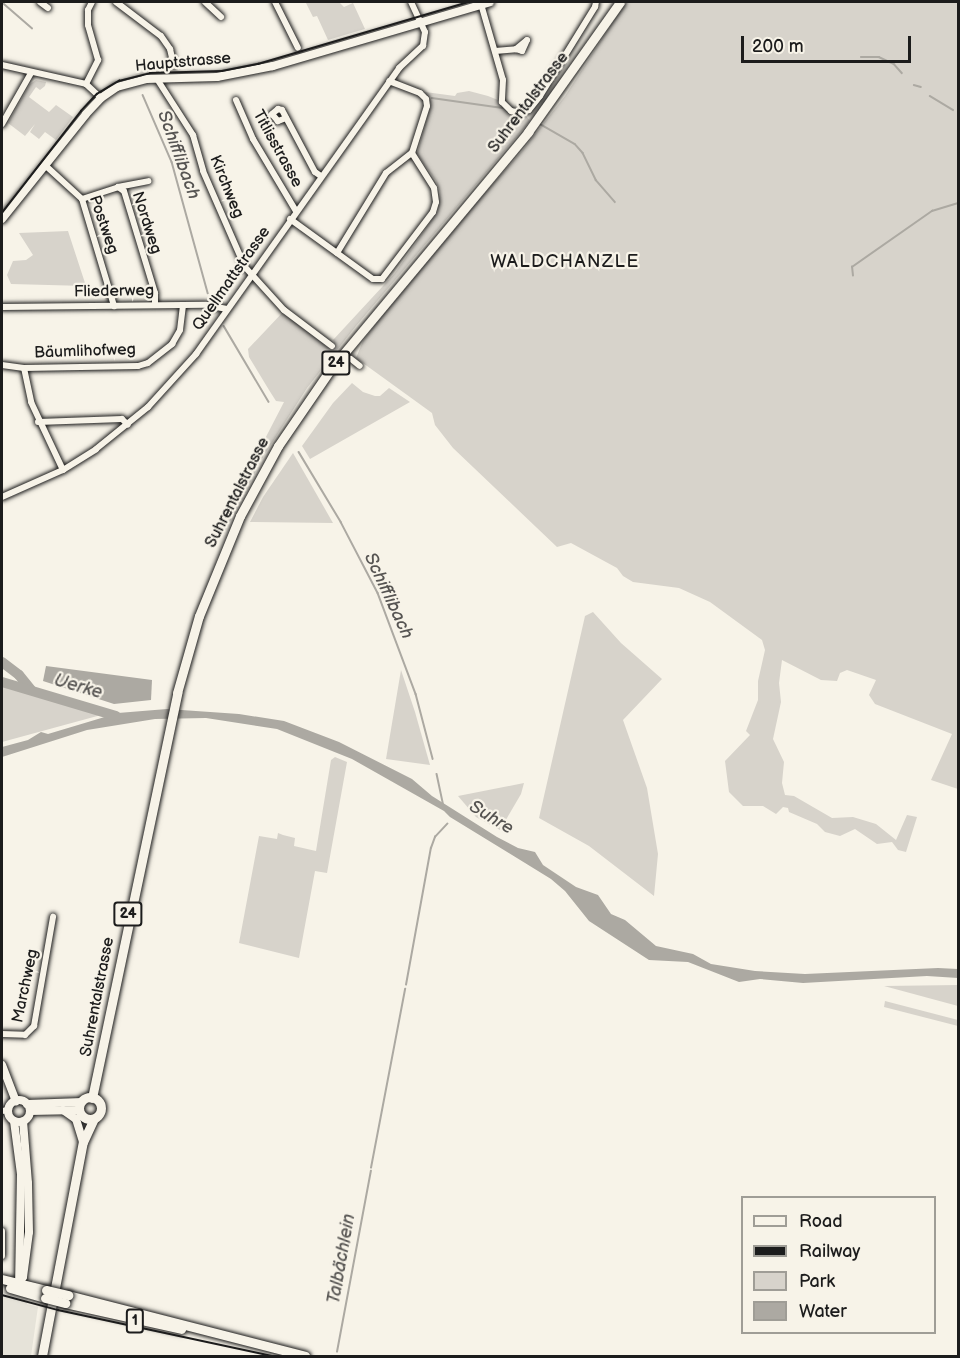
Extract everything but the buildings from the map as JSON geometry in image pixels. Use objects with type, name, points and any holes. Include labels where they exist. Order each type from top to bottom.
[{"type":"main road","name":"24","points":[[568,76],[613,2]]},
{"type":"main road","name":"Suhrentalstrasse","points":[[94,1118],[99,1114],[101,1107],[99,1102],[92,1098],[167,732],[199,616],[223,552],[278,446],[352,342],[509,155],[620,2]]},
{"type":"main road","name":"Hauptstrasse","points":[[2,219],[101,98],[128,83],[157,79],[234,75],[320,53],[486,3]]},
{"type":"main road","points":[[2,1065],[16,1101],[29,1108],[81,1109],[92,1098]]},
{"type":"main road","points":[[16,1101],[5,1110],[19,1121],[24,1139],[29,1215],[27,1262],[19,1285]]},
{"type":"main road","points":[[29,1108],[81,1109],[94,1118],[83,1142],[42,1356]]},
{"type":"main road","points":[[28,1294],[19,1285],[18,1271],[22,1232],[19,1121],[29,1108]]},
{"type":"main road","points":[[81,1109],[83,1142]]},
{"type":"main road","points":[[24,1139],[28,1123],[43,1110]]},
{"type":"main road","points":[[63,1110],[76,1119],[83,1142]]},
{"type":"main road","points":[[27,1262],[33,1281],[45,1293]]},
{"type":"main road","points":[[3,1283],[18,1271]]},
{"type":"main road","name":"1","points":[[3,1283],[19,1285],[67,1299],[305,1356]]},
{"type":"main road","name":"1","points":[[3,1283],[28,1294],[45,1293]]},
{"type":"street","points":[[40,2],[48,8]]},
{"type":"street","points":[[86,84],[98,60],[88,25],[88,10],[92,2]]},
{"type":"street","points":[[116,2],[162,36],[171,52],[174,66]]},
{"type":"street","points":[[205,2],[221,17]]},
{"type":"street","points":[[275,2],[298,48]]},
{"type":"street","points":[[411,2],[421,22]]},
{"type":"street","points":[[486,3],[503,80],[502,102],[511,111],[523,112],[535,103],[596,2]]},
{"type":"street","name":"Quellmattstrasse","points":[[2,497],[63,470],[128,425],[163,393],[196,354],[250,274],[389,81],[399,68],[423,46],[426,35],[421,22]]},
{"type":"street","points":[[495,51],[516,49]]},
{"type":"street","points":[[2,65],[31,74],[86,84],[101,98]]},
{"type":"street","points":[[2,124],[31,74]]},
{"type":"street","name":"Kirchweg","points":[[157,79],[193,135],[203,171],[244,267],[284,310],[332,346]]},
{"type":"street","points":[[337,253],[386,173],[412,153],[427,106],[426,99],[420,93],[389,81]]},
{"type":"street","name":"Titlisstrasse","points":[[236,100],[253,139],[296,211]]},
{"type":"street","points":[[286,118],[315,172],[321,176]]},
{"type":"street","points":[[290,219],[373,279],[382,279],[433,212],[436,202],[434,188],[412,153]]},
{"type":"street","name":"Postweg","points":[[46,166],[82,199],[114,306]]},
{"type":"street","points":[[118,187],[148,181]]},
{"type":"street","name":"Nordweg","points":[[82,199],[118,187],[124,191],[154,293],[155,305]]},
{"type":"street","name":"Fliederweg","points":[[2,307],[183,305],[218,306],[226,309]]},
{"type":"street","name":"Bäumlihofweg","points":[[2,366],[24,368],[138,366],[148,363],[172,344],[180,330],[183,305]]},
{"type":"street","points":[[351,359],[360,366]]},
{"type":"street","name":"Bäumlihofweg","points":[[24,368],[27,394],[38,422],[63,470]]},
{"type":"street","points":[[38,422],[122,418],[128,425]]},
{"type":"street","name":"Marchweg","points":[[2,1035],[25,1035],[34,1026],[53,917]]},
{"type":"street","points":[[2,1230],[2,1256]]},
{"type":"shaded area","points":[[2,1291],[28,1298],[27,1304],[38,1307],[31,1356],[2,1356]]},
{"type":"green space","points":[[339,2],[344,7],[353,3],[365,29],[328,40],[317,16],[313,17],[306,3]]},
{"type":"green space","points":[[626,2],[958,2],[958,789],[931,780],[952,734],[875,704],[869,695],[876,680],[847,670],[840,673],[837,681],[821,680],[782,660],[779,683],[781,702],[773,739],[784,762],[782,783],[785,795],[794,796],[832,818],[853,817],[876,824],[896,840],[907,815],[917,817],[906,852],[898,850],[892,842],[877,844],[855,829],[840,836],[825,832],[817,824],[789,812],[788,808],[783,807],[776,814],[763,806],[743,806],[729,792],[725,761],[750,735],[746,731],[758,700],[758,681],[765,650],[762,640],[710,602],[679,588],[633,582],[623,576],[617,568],[571,543],[557,547],[453,448],[435,425],[432,413],[356,358],[363,341],[411,277],[522,151],[565,96]]},
{"type":"green space","points":[[36,80],[46,82],[45,86],[40,90],[36,87],[29,97],[49,112],[56,105],[73,117],[56,140],[45,132],[39,139],[30,132],[35,124],[25,136],[8,123],[30,84]]},
{"type":"green space","points":[[469,91],[498,100],[510,113],[526,116],[530,121],[356,326],[307,388],[263,457],[221,539],[217,536],[226,514],[284,402],[276,401],[249,357],[248,349],[283,312],[326,344],[325,346],[331,348],[333,340],[395,273],[438,211],[440,192],[436,181],[417,154],[431,104],[425,92],[455,96],[457,93]]},
{"type":"green space","points":[[68,231],[86,286],[11,284],[7,275],[13,261],[26,260],[33,255],[19,233]]},
{"type":"green space","points":[[352,383],[363,392],[375,396],[380,396],[389,388],[410,402],[310,459],[302,446],[333,403]]},
{"type":"green space","points":[[293,453],[333,523],[250,522],[263,497]]},
{"type":"green space","points":[[593,612],[621,643],[662,679],[623,720],[647,788],[658,854],[654,896],[589,846],[539,818],[585,616]]},
{"type":"green space","points":[[401,670],[415,712],[430,765],[386,759]]},
{"type":"green space","points":[[2,686],[101,715],[2,742]]},
{"type":"green space","points":[[335,757],[347,762],[327,873],[315,871],[299,958],[239,943],[259,836],[277,839],[278,833],[295,838],[294,846],[316,851],[331,760]]},
{"type":"green space","points":[[524,783],[521,794],[500,830],[476,817],[458,796]]},
{"type":"green space","points":[[958,985],[958,1006],[884,986]]},
{"type":"green space","points":[[885,1001],[958,1020],[958,1026],[884,1007]]},
{"type":"water","points":[[46,666],[152,680],[151,700],[114,704],[43,681]]},
{"type":"water","points":[[167,709],[239,714],[284,721],[339,742],[412,779],[432,796],[497,837],[518,848],[535,852],[543,865],[576,887],[598,895],[611,914],[625,920],[656,946],[693,954],[711,964],[755,971],[805,974],[938,968],[958,969],[958,978],[927,976],[803,983],[760,979],[739,982],[688,962],[649,960],[589,921],[565,891],[551,879],[450,817],[444,811],[352,759],[277,729],[206,718],[155,719],[87,730],[2,757],[2,747],[28,740],[41,732],[48,734],[118,713]]},
{"type":"waterway","name":"Schifflibach","points":[[2,2],[32,28]]},
{"type":"waterway","points":[[861,57],[879,57],[894,64],[902,73]]},
{"type":"waterway","points":[[914,85],[921,87]]},
{"type":"waterway","name":"Schifflibach","points":[[143,95],[172,162],[208,293]]},
{"type":"waterway","points":[[930,96],[953,110]]},
{"type":"waterway","points":[[432,98],[502,108]]},
{"type":"waterway","points":[[540,124],[575,144],[583,153],[596,180],[615,202]]},
{"type":"waterway","points":[[853,276],[852,267],[932,211],[958,203]]},
{"type":"waterway","name":"Schifflibach","points":[[224,326],[269,402]]},
{"type":"waterway","name":"Schifflibach","points":[[299,452],[341,522],[378,593],[416,694],[433,759]]},
{"type":"waterway","name":"Uerke","points":[[2,662],[19,675],[31,690]]},
{"type":"waterway","name":"Uerke","points":[[2,682],[116,716]]},
{"type":"waterway","points":[[437,774],[443,803]]},
{"type":"waterway","name":"Talbächlein","points":[[406,985],[431,848],[435,837],[447,824]]},
{"type":"waterway","name":"Talbächlein","points":[[371,1168],[405,989]]},
{"type":"waterway","name":"Talbächlein","points":[[337,1352],[371,1171]]},
{"type":"railway","points":[[2,213],[81,111],[97,94],[119,81],[150,73],[222,71],[258,64],[469,2]]},
{"type":"railway","points":[[2,1295],[58,1310],[273,1356]]},
{"type":"district","name":"WALDCHANZLE","points":[[565,262]]},
{"type":"water label","name":"Suhre","points":[[491,818]]}]
